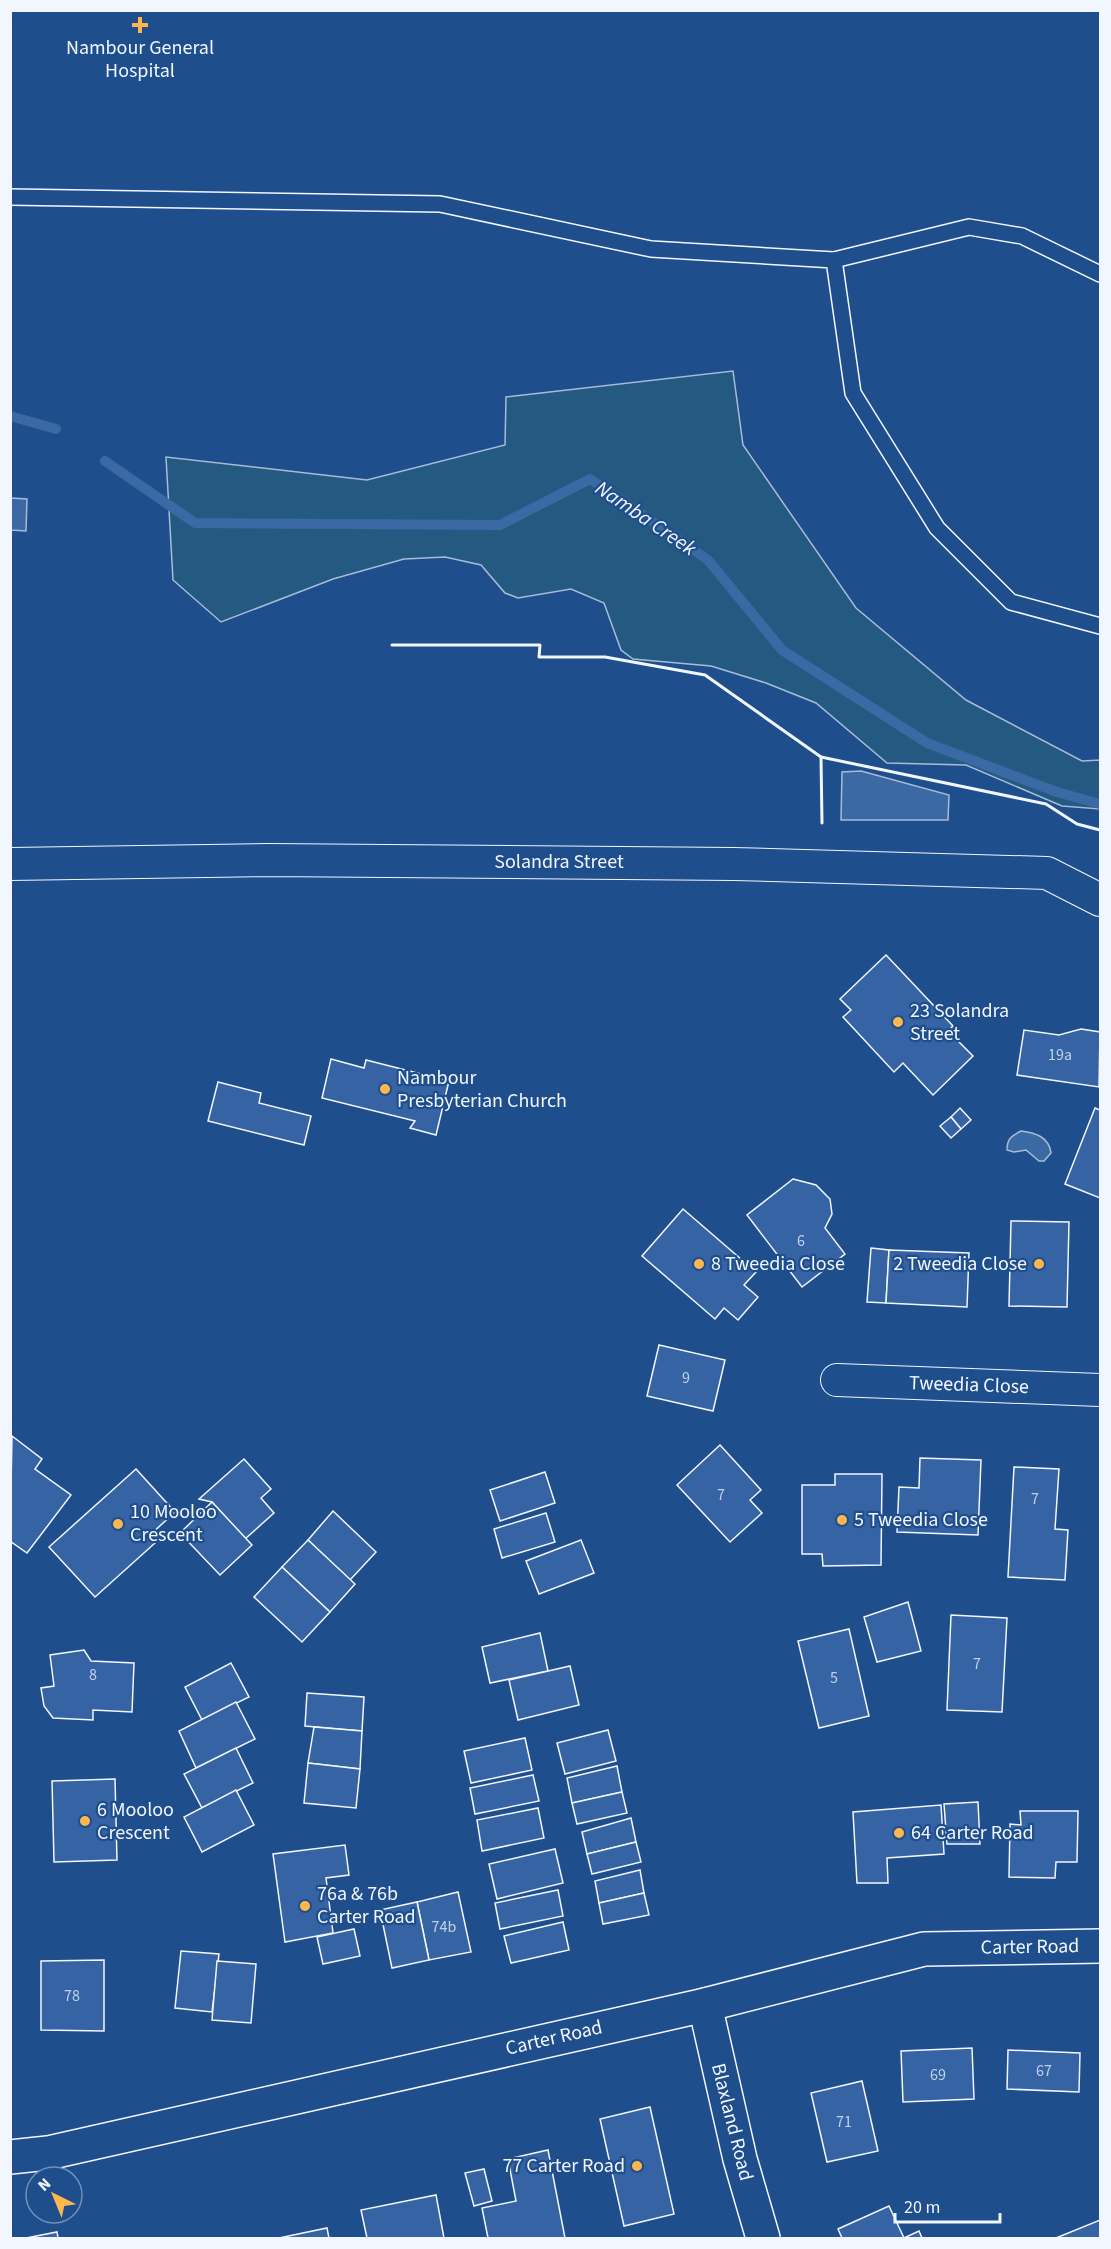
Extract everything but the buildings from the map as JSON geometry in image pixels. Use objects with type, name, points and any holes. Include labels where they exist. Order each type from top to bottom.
[{"type":"street","name":"Solandra Street","points":[[10,864],[150,860],[687,863],[1047,873],[1101,900]]},
{"type":"street","name":"Tweedia Close","points":[[837,1380],[1101,1390]]},
{"type":"street","name":"Carter Road","points":[[10,2157],[48,2153],[705,2005],[924,1949],[1101,1946]]},
{"type":"street","name":"Blaxland Road","points":[[705,2005],[740,2159],[763,2238]]},
{"type":"lane","points":[[10,197],[440,204],[651,249],[834,260],[969,227],[1022,236],[1101,274]]},
{"type":"lane","points":[[834,260],[853,393],[937,528],[1011,602],[1101,626]]},
{"type":"shaded area","points":[[733,371],[743,445],[856,608],[966,700],[1082,761],[1100,760],[1100,809],[1062,806],[966,765],[887,763],[816,703],[766,683],[711,666],[633,659],[621,650],[604,603],[571,589],[518,598],[505,593],[481,565],[445,557],[404,559],[333,579],[221,622],[173,580],[166,457],[367,480],[505,445],[506,397]]},
{"type":"shaded area","points":[[11,498],[27,499],[26,531],[11,530]]},
{"type":"shaded area","points":[[861,771],[949,795],[948,820],[841,820],[842,772]]},
{"type":"shaded area","points":[[1021,1131],[1037,1135],[1048,1143],[1051,1153],[1044,1161],[1039,1161],[1026,1150],[1014,1152],[1007,1150],[1010,1138]]},
{"type":"waterway","name":"Namba Creek","points":[[10,416],[56,429]]},
{"type":"waterway","name":"Namba Creek","points":[[105,461],[195,523],[500,525],[590,479],[708,560],[782,650],[927,743],[1057,792],[1100,804]]},
{"type":"wall","points":[[392,645],[540,645],[539,657],[605,657],[705,675],[821,757],[822,823]]},
{"type":"wall","points":[[821,757],[1046,804],[1077,824],[1100,830]]},
{"type":"place","name":"Nambour General Hospital","points":[[140,25]]},
{"type":"place","name":"23 Solandra Street","points":[[898,1022]]},
{"type":"place","name":"Nambour Presbyterian Church","points":[[385,1089]]},
{"type":"place","name":"8 Tweedia Close","points":[[699,1264]]},
{"type":"place","name":"2 Tweedia Close","points":[[1039,1264]]},
{"type":"place","name":"5 Tweedia Close","points":[[842,1520]]},
{"type":"place","name":"10 Mooloo Crescent","points":[[118,1524]]},
{"type":"place","name":"6 Mooloo Crescent","points":[[85,1821]]},
{"type":"place","name":"64 Carter Road","points":[[899,1833]]},
{"type":"place","name":"76a & 76b Carter Road","points":[[305,1906]]},
{"type":"place","name":"77 Carter Road","points":[[637,2166]]}]
